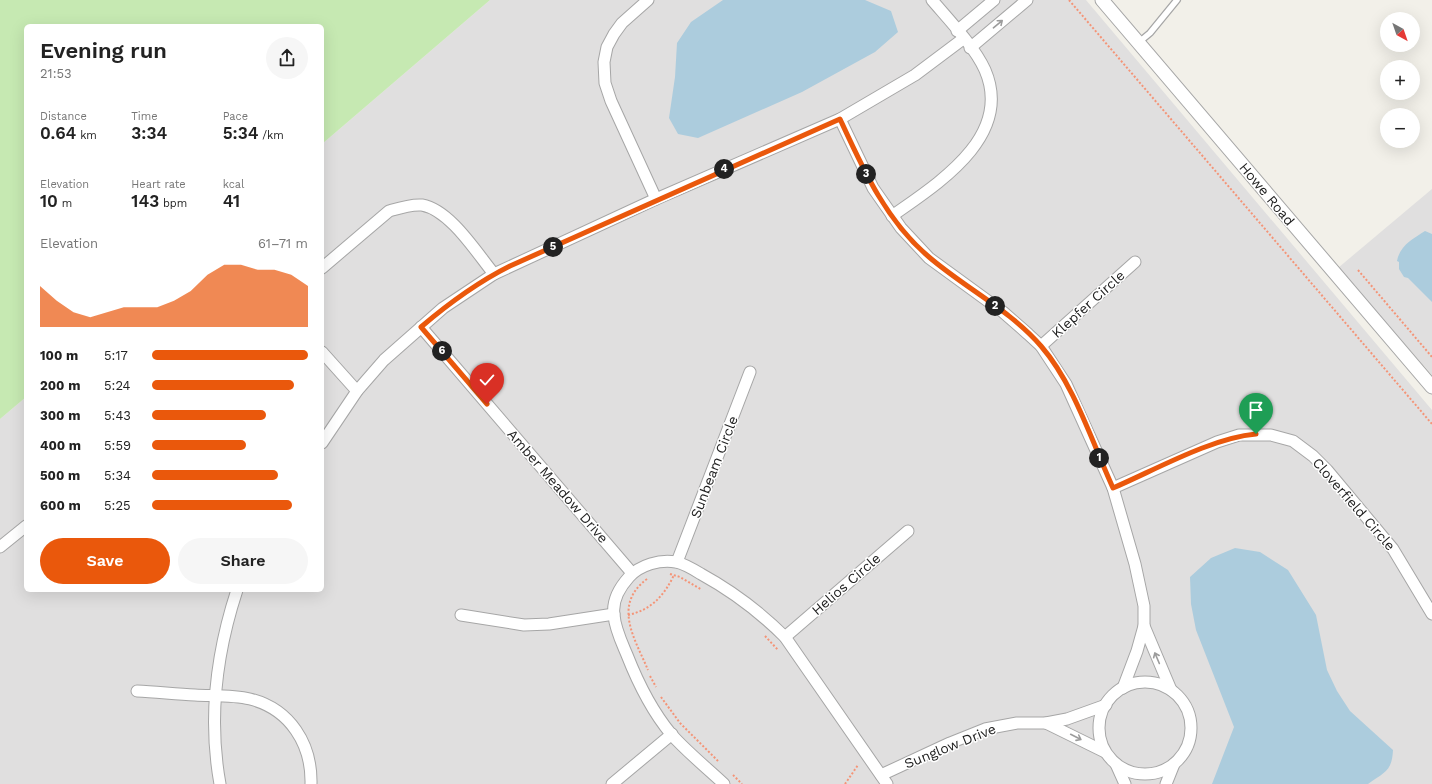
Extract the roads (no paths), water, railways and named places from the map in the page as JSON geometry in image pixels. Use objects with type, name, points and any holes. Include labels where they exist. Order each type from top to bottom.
[{"type":"street","points":[[648,0],[622,23],[614,34],[607,47],[604,62],[605,83],[611,101],[656,199]]},
{"type":"street","points":[[892,216],[963,161],[973,150],[985,127],[990,101],[990,87],[985,72],[963,39],[932,0]]},
{"type":"street","points":[[963,39],[994,0]]},
{"type":"street","points":[[324,440],[357,392],[384,360],[443,308],[494,274],[656,199],[840,119],[915,75],[963,39],[1027,0]]},
{"type":"street","name":"Howe Road","points":[[1102,0],[1432,387]]},
{"type":"street","points":[[840,119],[873,188],[909,238],[929,258],[1015,321],[1041,346],[1066,384],[1113,488],[1144,606],[1144,626],[1137,651],[1123,688]]},
{"type":"street","points":[[324,266],[389,211],[401,207],[420,205],[432,208],[450,221],[494,274]]},
{"type":"street","name":"Klepfer Circle","points":[[1041,346],[1135,262]]},
{"type":"street","name":"Amber Meadow Drive","points":[[421,327],[632,574]]},
{"type":"street","points":[[324,354],[357,392]]},
{"type":"street","name":"Sunbeam Circle","points":[[677,562],[750,372]]},
{"type":"street","name":"Cloverfield Circle","points":[[1113,488],[1217,442],[1239,435],[1271,435],[1293,441],[1313,456],[1327,470],[1393,549],[1432,614]]},
{"type":"street","points":[[0,546],[24,528]]},
{"type":"street","name":"Helios Circle","points":[[785,637],[908,531]]},
{"type":"street","points":[[724,784],[672,734],[643,692],[622,644],[614,614],[615,602],[619,591],[632,574],[651,564],[677,562],[708,578],[762,615],[785,637],[884,780]]},
{"type":"street","points":[[220,784],[215,750],[214,696],[220,650],[236,592]]},
{"type":"street","points":[[461,615],[524,625],[561,622],[614,614]]},
{"type":"street","points":[[1144,626],[1171,690],[1185,706],[1190,726],[1188,743],[1174,764],[1166,784]]},
{"type":"street","points":[[1171,690],[1158,684],[1148,683],[1136,683],[1123,688],[1114,694],[1106,705],[1100,718],[1099,737],[1105,752],[1116,764],[1128,772],[1144,775],[1154,774],[1174,764]]},
{"type":"street","points":[[137,691],[250,699],[268,705],[286,718],[300,736],[309,758],[311,784]]},
{"type":"street","name":"Sunglow Drive","points":[[884,780],[950,743],[985,729],[1017,723],[1046,723],[1067,719],[1106,705]]},
{"type":"street","name":"Sunglow Drive","points":[[1046,723],[1105,752]]},
{"type":"street","points":[[612,784],[672,734]]},
{"type":"street","points":[[1116,764],[1125,784]]},
{"type":"lane","points":[[1138,43],[1150,33],[1177,0]]},
{"type":"water","points":[[723,0],[865,0],[891,11],[898,32],[875,52],[802,92],[698,138],[678,134],[669,118],[675,77],[677,43],[691,22]]},
{"type":"water","points":[[1425,231],[1432,234],[1432,302],[1408,278],[1404,277],[1399,269],[1399,262],[1397,261],[1404,247]]},
{"type":"water","points":[[1235,548],[1260,552],[1288,570],[1316,615],[1327,670],[1337,691],[1350,711],[1393,750],[1389,767],[1383,774],[1368,784],[1212,784],[1234,727],[1196,630],[1191,604],[1190,577],[1211,558]]}]
